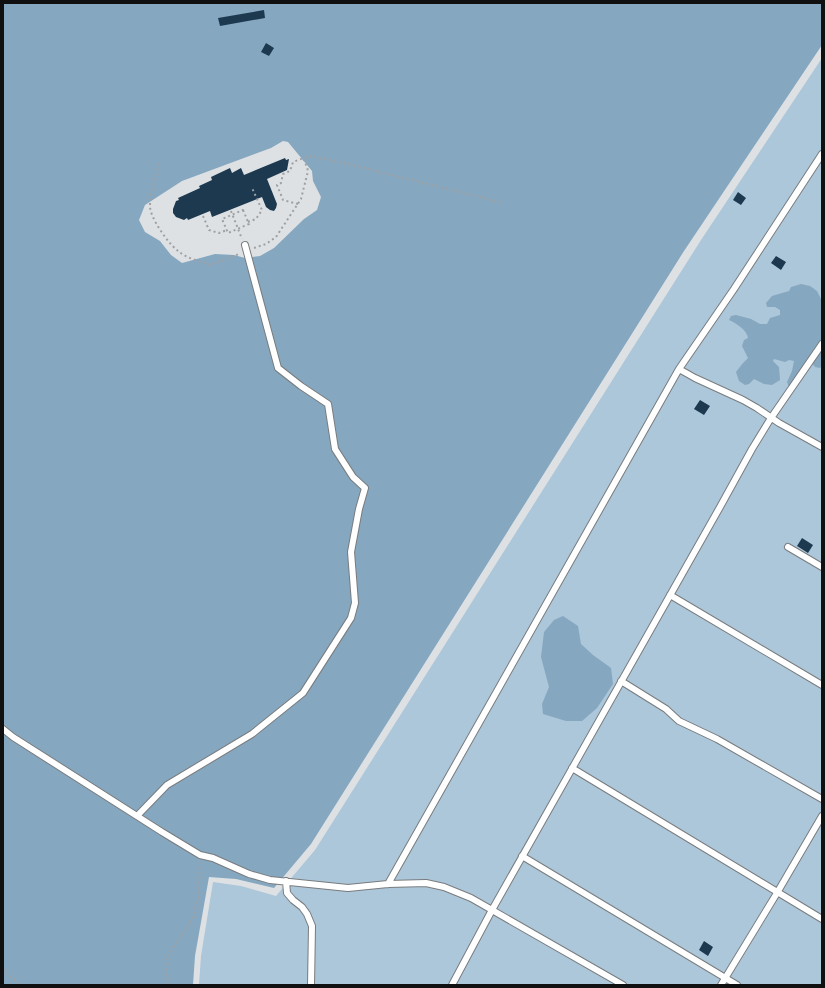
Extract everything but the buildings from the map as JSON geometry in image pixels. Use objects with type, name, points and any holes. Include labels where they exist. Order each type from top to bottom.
[{"type":"lane","points":[[388,884],[680,369],[822,154]]},
{"type":"lane","points":[[137,816],[167,785],[252,734],[304,693],[351,618],[356,603],[351,552],[359,509],[365,488],[353,477],[335,449],[328,404],[278,368],[246,248]]},
{"type":"lane","points":[[452,985],[522,856],[752,449],[771,418],[822,344]]},
{"type":"lane","points":[[680,369],[695,378],[758,408],[771,418],[822,447]]},
{"type":"lane","points":[[788,547],[822,567]]},
{"type":"lane","points":[[670,595],[822,685]]},
{"type":"lane","points":[[621,681],[666,709],[679,720],[717,739],[822,799]]},
{"type":"lane","points":[[3,729],[200,856],[213,858],[249,874],[270,880],[348,888],[388,884],[426,883],[444,887],[471,898],[623,985]]},
{"type":"lane","points":[[572,768],[822,920]]},
{"type":"lane","points":[[721,985],[822,816]]},
{"type":"lane","points":[[522,856],[737,985]]},
{"type":"lane","points":[[286,881],[287,893],[292,900],[302,907],[312,926],[311,985]]},
{"type":"path","points":[[298,204],[283,200],[277,185],[281,183],[283,174],[290,171],[293,162],[309,156],[336,161],[502,203]]},
{"type":"path","points":[[159,164],[154,179],[150,208],[160,230],[177,251],[192,259],[210,265],[246,248],[266,244],[276,236],[301,199],[308,171],[303,158]]},
{"type":"path","points":[[248,222],[243,210],[222,219],[228,233],[249,224],[248,222],[256,219],[262,210],[252,188]]},
{"type":"path","points":[[231,211],[246,248]]},
{"type":"path","points":[[203,216],[209,230],[219,233],[227,230]]},
{"type":"path","points":[[168,985],[166,976],[166,959],[192,920],[198,898],[200,856]]},
{"type":"path","points":[[3,969],[20,985]]},
{"type":"shaded area","points":[[3,3],[822,3],[822,45],[684,251],[311,844],[274,888],[236,879],[209,877],[195,956],[193,985],[3,985]],"holes":[[[283,141],[288,142],[312,171],[313,181],[321,197],[317,210],[304,219],[274,248],[260,256],[245,258],[234,255],[215,254],[182,263],[171,255],[160,241],[145,232],[139,220],[145,205],[182,181],[271,148]]]},
{"type":"shaded area","points":[[822,58],[822,985],[199,985],[201,956],[213,882],[241,886],[276,896],[315,850],[701,240]]},
{"type":"shaded area","points":[[801,284],[810,286],[817,291],[822,301],[822,366],[820,368],[815,367],[812,363],[789,387],[787,382],[792,371],[794,361],[789,360],[785,362],[774,359],[773,361],[779,367],[780,380],[772,385],[764,384],[754,379],[749,384],[745,385],[739,381],[736,372],[748,358],[742,346],[744,340],[748,338],[738,325],[729,320],[731,316],[736,315],[751,319],[760,324],[767,324],[770,318],[780,315],[780,310],[775,307],[767,307],[766,303],[772,296],[789,291],[791,287]]},
{"type":"shaded area","points":[[563,616],[578,626],[581,644],[611,668],[613,684],[597,708],[582,721],[566,721],[543,714],[542,704],[549,687],[541,657],[544,632],[554,620]]}]
